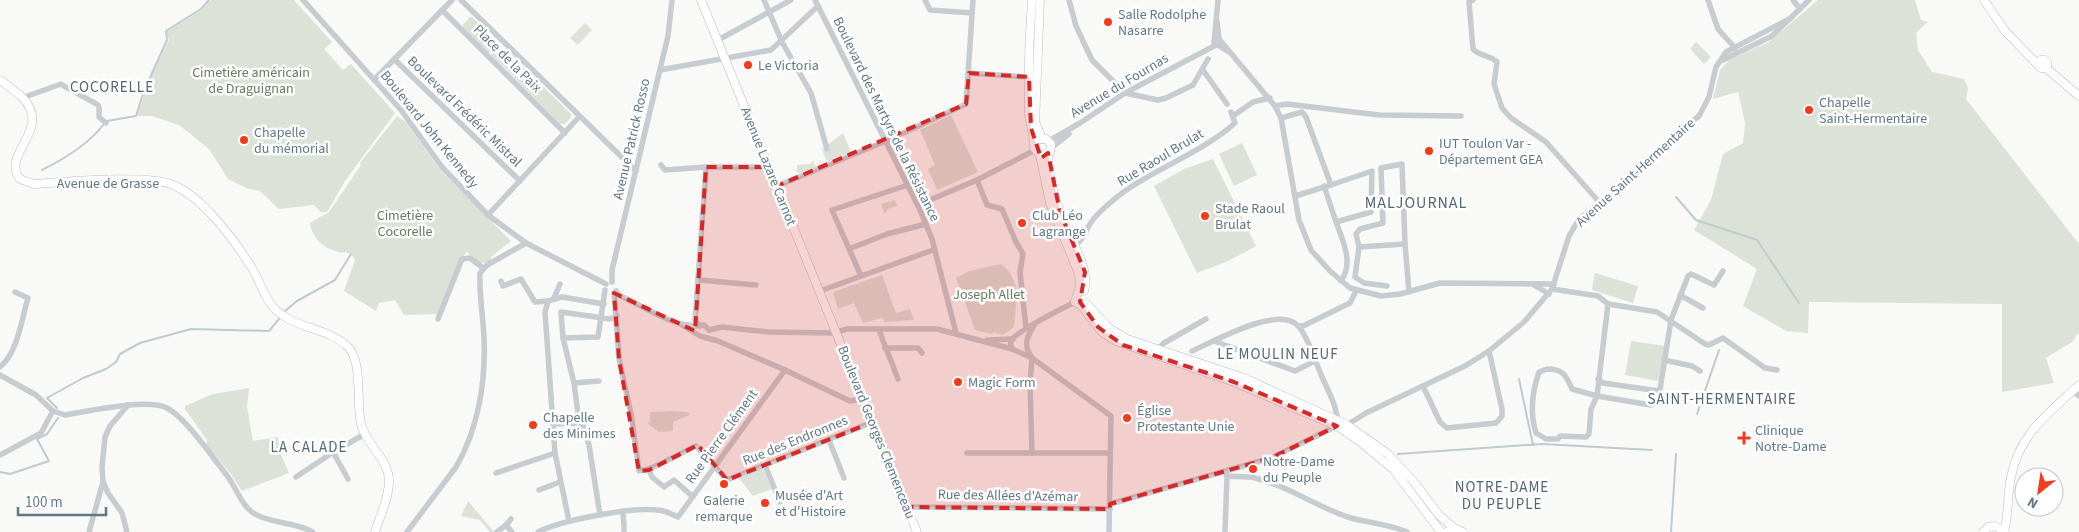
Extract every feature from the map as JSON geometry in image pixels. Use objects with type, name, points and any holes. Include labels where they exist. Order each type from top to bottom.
[{"type":"main road","name":"Avenue Lazare Carnot","points":[[701,0],[836,332]]},
{"type":"main road","points":[[1032,0],[1029,119],[1043,147],[1052,210],[1079,274],[1081,293]]},
{"type":"main road","points":[[1040,0],[1035,122],[1054,195],[1084,272],[1081,293],[1075,297],[1098,327],[1116,342],[1243,386],[1338,423]]},
{"type":"main road","points":[[1984,0],[2005,31],[2042,66],[2079,96]]},
{"type":"main road","name":"Avenue de Grasse","points":[[0,80],[22,98],[32,119],[29,136],[14,163],[14,168],[20,179],[34,184],[162,182],[171,184],[188,194],[213,217],[242,253],[274,308],[288,318],[335,338],[352,351],[356,367],[358,406],[365,434],[385,465],[389,481],[375,532]]},
{"type":"main road","points":[[1081,293],[1087,297],[1081,304]]},
{"type":"main road","points":[[1081,304],[1117,334],[1157,350],[1244,378],[1338,423],[1392,469],[1441,532]]},
{"type":"main road","name":"Boulevard Georges Clemenceau","points":[[836,332],[917,532]]},
{"type":"main road","points":[[1983,532],[1988,527],[1995,526],[2004,531],[2011,477],[2022,444],[2044,416],[2077,391]]},
{"type":"main road","name":"Avenue Saint-Hermentaire","points":[[1338,423],[1347,425]]},
{"type":"main road","points":[[1347,425],[1388,454],[1413,480],[1439,515],[1459,530]]},
{"type":"main road","points":[[1995,526],[2007,513]]},
{"type":"main road","points":[[1446,532],[1459,530]]},
{"type":"street","name":"Boulevard John Kennedy","points":[[303,0],[401,110],[442,167],[488,215],[526,244],[608,286],[610,294],[615,292],[682,325],[703,331]]},
{"type":"street","points":[[374,80],[452,0]]},
{"type":"street","name":"Place de la Paix","points":[[460,0],[636,171]]},
{"type":"street","name":"Avenue Patrick Rosso","points":[[563,338],[598,337],[608,286],[668,36],[672,0]]},
{"type":"street","points":[[764,0],[782,42],[811,93],[827,149]]},
{"type":"street","points":[[718,40],[791,0]]},
{"type":"street","points":[[925,0],[930,10],[972,13]]},
{"type":"street","points":[[777,186],[886,141],[966,104],[972,0]]},
{"type":"street","points":[[1070,0],[1076,26],[1092,60],[1125,93],[1158,100],[1166,98],[1193,84],[1208,60]]},
{"type":"street","points":[[1218,0],[1217,42],[1230,52],[1270,98],[1281,118],[1299,220],[1311,250],[1341,281],[1356,291],[1381,296],[1409,292],[1440,283],[1532,284],[1598,296],[1608,304],[1657,312],[1705,344],[1709,345],[1723,338],[1764,368],[1777,370]]},
{"type":"street","points":[[1473,0],[1469,2],[1472,49],[1492,57],[1497,62],[1494,84],[1502,108],[1511,118],[1546,142],[1600,203]]},
{"type":"street","points":[[1708,0],[1718,29],[1736,49]]},
{"type":"street","points":[[1793,0],[1800,10]]},
{"type":"street","name":"Avenue Saint-Hermentaire","points":[[1347,425],[1367,412],[1465,366],[1489,351],[1528,318],[1552,289],[1574,227],[1698,116],[1709,98],[1716,67],[1725,58],[1736,49],[1772,36],[1809,0]]},
{"type":"street","points":[[660,70],[771,50],[782,42],[817,3]]},
{"type":"street","name":"Boulevard des Martyrs de la Résistance","points":[[817,3],[918,205],[926,224],[952,311],[956,333]]},
{"type":"street","name":"Place de la Paix","points":[[442,10],[565,133]]},
{"type":"street","name":"Avenue du Fournas","points":[[918,205],[977,180],[1043,147],[1125,93],[1217,42]]},
{"type":"street","name":"Boulevard Frédéric Mistral","points":[[394,59],[520,181]]},
{"type":"street","points":[[1203,70],[1227,104]]},
{"type":"street","points":[[969,73],[1029,77]]},
{"type":"street","points":[[22,98],[61,84],[74,94],[96,102],[100,110],[99,117],[104,122]]},
{"type":"street","name":"Rue Raoul Brulat","points":[[1074,246],[1081,242],[1092,221],[1111,202],[1152,174],[1192,153],[1224,133],[1235,123],[1232,114],[1253,102],[1270,98]]},
{"type":"street","points":[[1275,106],[1287,104],[1379,115],[1461,116]]},
{"type":"street","points":[[1281,118],[1302,112],[1306,117],[1328,185],[1336,222],[1348,255],[1347,274],[1341,281]]},
{"type":"street","points":[[488,215],[579,117]]},
{"type":"street","points":[[1387,286],[1364,283],[1355,277],[1359,247],[1356,234],[1360,229],[1383,223],[1381,168],[1402,164],[1409,292]]},
{"type":"street","points":[[661,165],[665,170],[769,167]]},
{"type":"street","points":[[706,168],[696,320],[703,331],[718,341],[850,401],[863,399]]},
{"type":"street","points":[[1295,196],[1372,171],[1371,212],[1336,222]]},
{"type":"street","points":[[977,180],[990,207],[1000,207],[1002,209],[1023,254],[1020,272],[1026,328]]},
{"type":"street","points":[[861,276],[832,210],[908,185]]},
{"type":"street","points":[[849,249],[887,234],[926,224]]},
{"type":"street","points":[[407,532],[456,467],[462,457],[477,416],[484,350],[480,279],[485,267],[526,244]]},
{"type":"street","points":[[1359,247],[1405,244]]},
{"type":"street","points":[[820,291],[933,250]]},
{"type":"street","points":[[438,320],[462,259],[470,258],[485,267]]},
{"type":"street","points":[[1608,304],[1597,396],[1591,410],[1589,434],[1586,437],[1560,436],[1558,439],[1546,439],[1536,433],[1532,421],[1534,385],[1539,372],[1547,369],[1559,369],[1566,374],[1572,389],[1597,396],[1651,405],[1658,402],[1671,320],[1688,276],[1691,274],[1714,285],[1723,270]]},
{"type":"street","points":[[500,281],[503,286],[521,279],[535,302],[562,298],[604,304]]},
{"type":"street","points":[[699,280],[756,284]]},
{"type":"street","points":[[560,284],[545,312],[555,453],[569,521]]},
{"type":"street","points":[[1532,284],[1552,289]]},
{"type":"street","points":[[608,286],[616,286],[619,359],[631,414],[639,471],[649,470],[672,456],[696,446],[701,449],[714,466]]},
{"type":"street","points":[[1192,351],[1254,322],[1287,321],[1303,326],[1350,303],[1356,291]]},
{"type":"street","points":[[0,367],[8,361],[12,352],[28,298],[15,292]]},
{"type":"street","points":[[1680,296],[1703,308]]},
{"type":"street","points":[[1012,349],[1010,344],[1014,338],[1026,328],[1081,304]]},
{"type":"street","points":[[603,515],[589,445],[581,423],[563,338],[561,312],[617,320]]},
{"type":"street","points":[[1157,350],[1164,343],[1206,319]]},
{"type":"street","points":[[1020,352],[1026,345],[1034,325]]},
{"type":"street","points":[[1299,326],[1315,360],[1338,423]]},
{"type":"street","points":[[703,331],[717,327],[768,332],[836,332],[847,329],[879,332],[937,329],[1020,352],[1032,358],[1111,416],[1109,532]]},
{"type":"street","points":[[879,332],[898,379]]},
{"type":"street","points":[[980,340],[1022,338],[1032,358],[1030,383],[1032,453]]},
{"type":"street","points":[[1214,341],[1295,371],[1315,360]]},
{"type":"street","points":[[885,348],[918,348],[922,353]]},
{"type":"street","points":[[1423,386],[1440,422],[1446,428],[1496,423],[1502,416],[1502,409],[1489,351]]},
{"type":"street","points":[[1664,360],[1692,366],[1700,372]]},
{"type":"street","name":"Rue Pierre Clément","points":[[623,513],[663,510],[678,516],[785,370]]},
{"type":"street","points":[[0,375],[36,395],[53,411],[65,415],[128,405],[150,405],[167,408],[198,439],[232,482],[246,506],[255,514],[313,532]]},
{"type":"street","points":[[1598,379],[1603,383],[1659,391]]},
{"type":"street","points":[[574,383],[599,380]]},
{"type":"street","points":[[89,532],[103,482],[102,451],[105,437],[110,426],[128,405]]},
{"type":"street","points":[[0,455],[40,433],[53,411]]},
{"type":"street","name":"Rue des Endronnes","points":[[714,466],[727,480],[873,422]]},
{"type":"street","points":[[553,424],[581,423]]},
{"type":"street","name":"Rue des Allées d'Azémar","points":[[907,507],[1110,507],[1226,474],[1238,466],[1271,458],[1290,450],[1338,423]]},
{"type":"street","points":[[296,477],[365,434]]},
{"type":"street","points":[[828,440],[844,478]]},
{"type":"street","points":[[334,452],[348,479]]},
{"type":"street","points":[[496,473],[555,453]]},
{"type":"street","points":[[967,453],[1110,453]]},
{"type":"street","points":[[765,465],[780,502]]},
{"type":"street","points":[[649,470],[652,477],[664,487],[674,480],[692,496]]},
{"type":"street","points":[[1226,532],[1226,474],[1254,478],[1351,518],[1407,532]]},
{"type":"street","points":[[103,482],[122,513],[126,532]]},
{"type":"street","points":[[540,490],[560,482]]},
{"type":"street","points":[[538,532],[569,521],[623,513],[624,529]]},
{"type":"street","points":[[497,532],[511,519]]},
{"type":"street","points":[[506,524],[512,532]]},
{"type":"highlighted area","points":[[969,73],[1029,77],[1031,128],[1041,158],[1048,153],[1060,212],[1085,272],[1080,302],[1098,327],[1123,345],[1234,382],[1337,426],[1271,458],[1110,504],[1110,509],[907,507],[873,422],[727,480],[698,445],[649,470],[639,471],[619,359],[614,293],[695,331],[706,167],[769,167],[777,186],[966,104]]},
{"type":"green space","name":"Cimetière américain de Draguignan","points":[[211,0],[294,0],[332,42],[324,49],[343,70],[351,64],[395,113],[345,181],[327,212],[321,212],[314,205],[279,209],[260,191],[246,188],[228,179],[209,149],[179,125],[152,116],[137,116],[150,78],[169,40],[166,32],[202,10]]},
{"type":"green space","points":[[1818,0],[1915,0],[1921,20],[1928,22],[1916,33],[1918,50],[1932,72],[1964,79],[1968,88],[1966,99],[2079,244],[2079,332],[2072,342],[2046,358],[2054,383],[2002,392],[2002,304],[1809,302],[1808,333],[1786,331],[1743,306],[1757,269],[1694,230],[1711,200],[1723,154],[1743,143],[1745,123],[1738,92],[1713,99],[1720,70],[1729,60],[1769,42]]},
{"type":"green space","points":[[470,17],[499,44],[489,53],[463,27]]},
{"type":"green space","points":[[585,23],[592,30],[578,45],[570,38]]},
{"type":"green space","points":[[1696,42],[1711,57],[1704,64],[1690,49]]},
{"type":"green space","points":[[494,50],[498,54],[505,53],[504,56],[507,54],[506,62],[510,66],[506,69],[491,55]]},
{"type":"green space","points":[[516,60],[571,114],[571,117],[565,124],[560,124],[507,70]]},
{"type":"green space","points":[[951,115],[978,172],[937,190],[928,169],[935,165],[920,130]]},
{"type":"green space","name":"Cimetière Cocorelle","points":[[397,116],[406,122],[441,171],[511,241],[491,257],[491,261],[479,264],[467,252],[459,260],[439,314],[404,315],[395,300],[379,303],[376,311],[344,291],[355,260],[350,254],[338,252],[323,245],[316,238],[311,228],[310,223],[329,212],[361,165],[360,163]]},
{"type":"green space","points":[[843,133],[851,152],[827,162],[822,149]]},
{"type":"green space","points":[[1242,143],[1257,175],[1234,186],[1219,154]]},
{"type":"green space","name":"Stade Raoul Brulat","points":[[1213,159],[1256,246],[1228,261],[1197,273],[1154,186],[1184,169]]},
{"type":"green space","points":[[813,161],[816,167],[800,173],[797,172],[797,165],[810,164]]},
{"type":"green space","points":[[895,200],[897,206],[887,209],[887,212],[884,213],[881,204]]},
{"type":"green space","name":"Joseph Allet","points":[[1001,264],[1012,277],[1016,293],[1014,327],[1003,335],[975,330],[956,278],[969,271]]},
{"type":"green space","points":[[1595,273],[1638,286],[1633,303],[1592,290]]},
{"type":"green space","points":[[882,275],[896,313],[910,309],[914,320],[885,322],[882,318],[863,323],[854,303],[838,309],[833,292]]},
{"type":"green space","points":[[1631,341],[1665,346],[1658,381],[1625,375]]},
{"type":"green space","points":[[249,388],[247,407],[253,441],[278,437],[279,450],[289,473],[242,491],[231,474],[207,446],[207,440],[185,409],[185,406],[213,394]]},
{"type":"green space","points":[[650,412],[688,412],[690,415],[673,422],[673,431],[659,432],[647,423],[650,422]]},
{"type":"green space","points":[[762,467],[772,489],[753,496],[738,477]]},
{"type":"green space","points":[[468,501],[494,532],[490,532],[480,520],[461,516]]},
{"type":"waterway","points":[[107,121],[136,116],[144,91],[167,40],[166,31],[201,9],[209,0]]},
{"type":"waterway","points":[[42,170],[76,150],[104,124]]},
{"type":"waterway","points":[[1676,197],[1696,220],[1757,240],[1799,303]]},
{"type":"waterway","points":[[285,311],[297,301],[335,280],[351,254]]},
{"type":"waterway","points":[[57,408],[47,398],[83,378],[106,369],[116,362],[120,354],[140,343],[191,329],[269,331],[279,319]]},
{"type":"waterway","points":[[1697,414],[1719,350]]},
{"type":"waterway","points":[[1519,379],[1533,445]]},
{"type":"waterway","points":[[0,472],[10,474],[49,461],[37,439],[47,434],[58,418]]},
{"type":"waterway","points":[[1398,454],[1542,444],[1652,450]]},
{"type":"waterway","points":[[1671,532],[1676,454]]},
{"type":"place","name":"Salle Rodolphe Nasarre","points":[[1108,22]]},
{"type":"place","name":"Le Victoria","points":[[748,65]]},
{"type":"place","name":"Chapelle Saint-Hermentaire","points":[[1809,110]]},
{"type":"place","name":"Chapelle du mémorial","points":[[244,140]]},
{"type":"place","name":"IUT Toulon Var - Département GEA","points":[[1429,151]]},
{"type":"place","name":"Stade Raoul Brulat","points":[[1205,216]]},
{"type":"place","name":"Club Léo Lagrange","points":[[1022,223]]},
{"type":"place","name":"Magic Form","points":[[958,382]]},
{"type":"place","name":"Église Protestante Unie","points":[[1127,418]]},
{"type":"place","name":"Chapelle des Minimes","points":[[533,425]]},
{"type":"place","name":"Clinique Notre-Dame","points":[[1744,438]]},
{"type":"place","name":"Notre-Dame du Peuple","points":[[1253,469]]},
{"type":"place","name":"Galerie remarque","points":[[724,484]]},
{"type":"place","name":"Musée d'Art et d'Histoire","points":[[765,503]]},
{"type":"district","name":"COCORELLE","points":[[112,87]]},
{"type":"district","name":"MALJOURNAL","points":[[1416,202]]},
{"type":"district","name":"LE MOULIN NEUF","points":[[1278,354]]},
{"type":"district","name":"SAINT-HERMENTAIRE","points":[[1722,399]]},
{"type":"district","name":"LA CALADE","points":[[309,447]]},
{"type":"district","name":"NOTRE-DAME DU PEUPLE","points":[[1502,496]]}]
